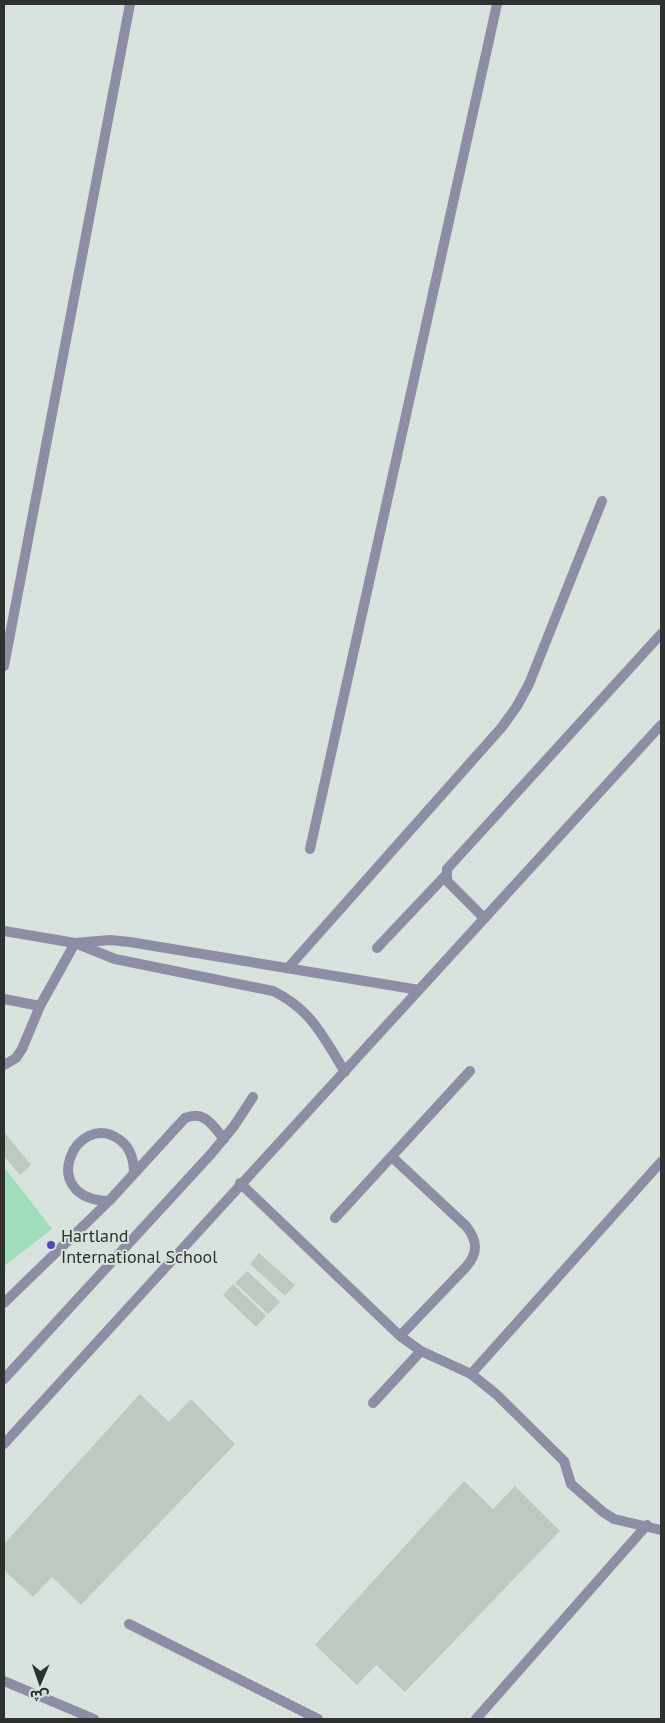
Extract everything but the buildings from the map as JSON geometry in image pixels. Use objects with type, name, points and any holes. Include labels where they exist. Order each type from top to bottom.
[{"type":"street","points":[[4,666],[130,4]]},
{"type":"street","points":[[310,849],[497,4]]},
{"type":"street","points":[[288,968],[502,727],[517,706],[535,669],[602,501]]},
{"type":"street","points":[[377,948],[446,875],[451,864],[661,634]]},
{"type":"street","points":[[4,1444],[240,1183],[345,1072],[661,725]]},
{"type":"street","points":[[446,875],[451,886],[484,918]]},
{"type":"street","points":[[4,931],[75,943],[115,959],[254,985],[281,995],[302,1009],[315,1022],[345,1072]]},
{"type":"street","points":[[75,943],[110,940],[130,942],[419,990]]},
{"type":"street","points":[[4,1065],[16,1058],[22,1048],[40,1006],[75,943]]},
{"type":"street","points":[[4,999],[40,1006]]},
{"type":"street","points":[[335,1218],[470,1071]]},
{"type":"street","points":[[4,1379],[224,1139],[253,1097]]},
{"type":"street","points":[[4,1303],[109,1201],[185,1118],[192,1115],[207,1118],[224,1139]]},
{"type":"street","points":[[109,1201],[88,1198],[73,1186],[68,1167],[73,1148],[89,1136],[109,1135],[118,1138],[131,1153],[134,1174]]},
{"type":"street","points":[[392,1157],[466,1226],[474,1236],[476,1247],[470,1263],[400,1336]]},
{"type":"street","points":[[471,1374],[661,1162]]},
{"type":"street","points":[[240,1183],[400,1336],[421,1351],[471,1374],[496,1394],[564,1461],[571,1484],[603,1512],[621,1521],[647,1525],[661,1530]]},
{"type":"street","points":[[373,1402],[421,1351]]},
{"type":"street","points":[[476,1719],[647,1525]]},
{"type":"street","points":[[129,1624],[318,1719]]},
{"type":"street","points":[[4,1681],[94,1719]]},
{"type":"green space","points":[[4,1167],[52,1229],[4,1266]]},
{"type":"place","name":"Hartland International School","points":[[51,1245]]}]
